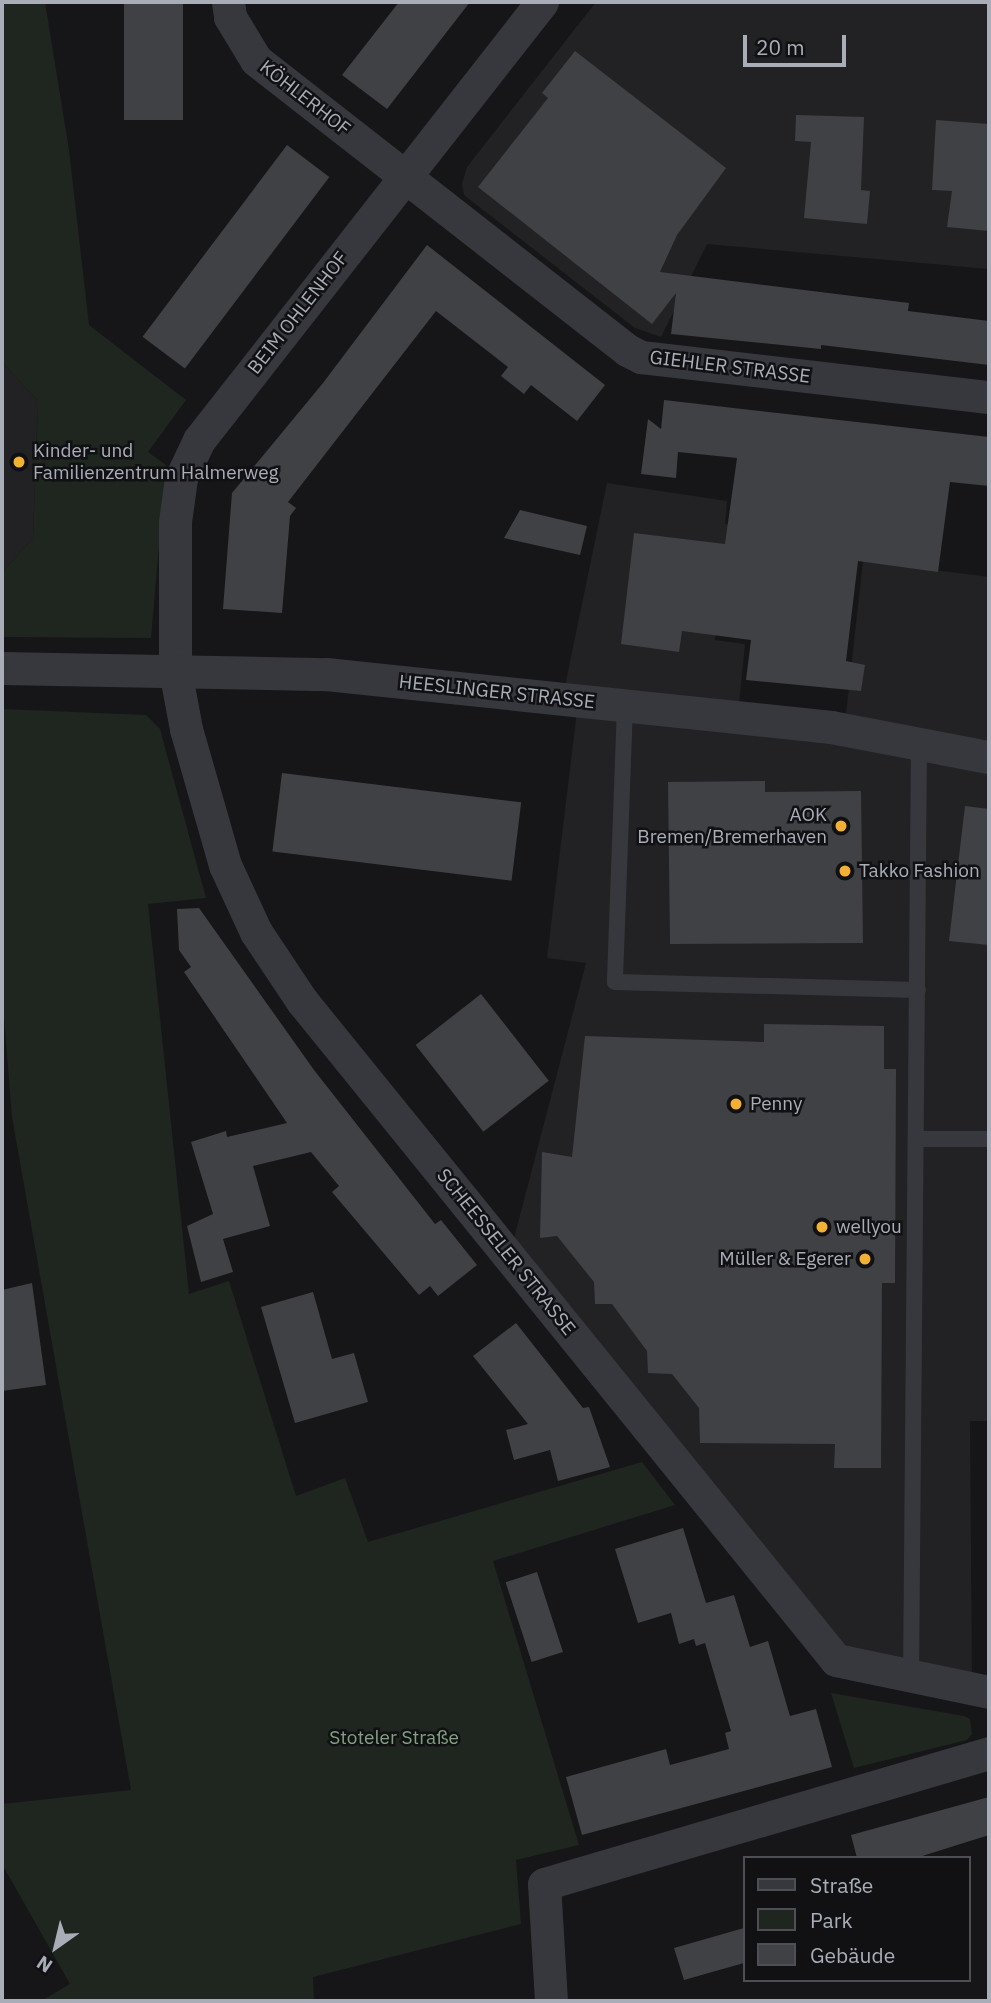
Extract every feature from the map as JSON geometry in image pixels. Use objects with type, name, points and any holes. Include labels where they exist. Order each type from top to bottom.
[{"type":"street","name":"KÖHLERHOF","points":[[228,2],[230,17],[256,60],[406,176]]},
{"type":"street","name":"BEIM OHLENHOF","points":[[175,670],[175,522],[181,478],[199,440],[542,2]]},
{"type":"street","name":"GIEHLER STRASSE","points":[[406,176],[641,357],[989,397]]},
{"type":"street","name":"HEESLINGER STRASSE","points":[[2,668],[326,674],[831,727],[919,747],[989,758]]},
{"type":"street","name":"SCHEESSELER STRASSE","points":[[175,670],[186,729],[225,865],[256,932],[302,1001],[836,1660],[911,1679],[989,1692]]},
{"type":"street","points":[[551,2001],[544,1885],[989,1753]]},
{"type":"lane","points":[[625,706],[615,982],[918,990]]},
{"type":"lane","points":[[911,1679],[918,1139],[919,747]]},
{"type":"lane","points":[[918,1139],[989,1139]]},
{"type":"shaded area","points":[[596,2],[989,2],[989,269],[707,244],[661,337],[635,328],[464,195],[462,184],[467,167]]},
{"type":"shaded area","name":"Kinder- und Familienzentrum Halmerweg","points":[[2,362],[38,401],[33,538],[2,572]]},
{"type":"shaded area","points":[[607,483],[727,501],[725,524],[761,530],[726,560],[715,640],[745,644],[739,704],[565,686]]},
{"type":"shaded area","points":[[863,561],[989,577],[989,1421],[970,1421],[972,1680],[851,1660],[512,1246],[586,963],[547,958],[579,695],[845,723]]},
{"type":"green space","points":[[2,2],[45,2],[69,150],[89,325],[186,400],[148,452],[166,465],[151,638],[2,637],[2,572],[33,538],[38,401],[2,362]]},
{"type":"green space","name":"Stoteler Straße","points":[[2,709],[146,715],[160,729],[206,898],[148,904],[189,1294],[229,1281],[296,1496],[345,1478],[368,1542],[642,1462],[675,1505],[493,1561],[579,1845],[516,1860],[521,1924],[313,1977],[314,2001],[41,2001],[70,1984],[2,1864],[2,1804],[131,1790],[12,1117],[2,992]]},
{"type":"green space","points":[[831,1693],[964,1716],[970,1719],[972,1734],[967,1740],[854,1768]]},
{"type":"building","points":[[124,2],[183,2],[183,120],[124,120]]},
{"type":"building","points":[[399,2],[470,2],[387,109],[342,75]]},
{"type":"building","points":[[575,51],[726,168],[677,235],[660,272],[909,303],[908,311],[989,321],[989,365],[821,345],[821,349],[671,334],[676,293],[652,324],[478,187],[548,98],[542,93]]},
{"type":"building","points":[[796,115],[864,117],[861,190],[870,191],[867,224],[804,218],[811,142],[795,141]]},
{"type":"building","points":[[936,120],[989,124],[989,231],[947,227],[952,191],[932,190]]},
{"type":"building","points":[[287,145],[329,177],[185,369],[143,337]]},
{"type":"building","points":[[427,245],[605,385],[577,421],[531,385],[524,394],[501,376],[508,367],[436,311],[288,502],[296,508],[290,516],[282,613],[223,609],[232,493],[323,383]]},
{"type":"building","points":[[664,400],[989,437],[989,486],[950,482],[938,572],[858,561],[846,661],[865,665],[861,691],[746,680],[751,640],[682,631],[679,652],[621,644],[634,533],[725,544],[737,458],[678,452],[676,478],[641,474],[648,419],[661,429]]},
{"type":"building","points":[[520,510],[587,526],[580,555],[504,538]]},
{"type":"building","points":[[282,773],[521,802],[512,881],[272,851]]},
{"type":"building","points":[[765,781],[765,792],[861,791],[863,943],[670,944],[668,782]]},
{"type":"building","points":[[965,806],[989,809],[989,945],[949,941]]},
{"type":"building","points":[[199,908],[314,1070],[435,1224],[441,1220],[477,1265],[438,1296],[430,1286],[419,1295],[332,1192],[339,1186],[311,1152],[253,1166],[270,1226],[223,1239],[233,1272],[201,1282],[187,1226],[213,1214],[191,1142],[226,1131],[227,1137],[287,1123],[184,972],[191,967],[179,950],[177,909]]},
{"type":"building","points":[[481,994],[549,1081],[483,1132],[416,1045]]},
{"type":"building","points":[[764,1024],[884,1026],[884,1069],[896,1069],[895,1283],[882,1283],[881,1468],[834,1468],[835,1444],[700,1443],[699,1408],[672,1374],[648,1373],[647,1351],[612,1304],[595,1304],[594,1282],[557,1236],[540,1238],[542,1152],[572,1157],[585,1036],[764,1042]]},
{"type":"building","points":[[32,1283],[46,1385],[2,1391],[2,1290]]},
{"type":"building","points":[[313,1292],[332,1359],[354,1353],[368,1402],[295,1423],[261,1307]]},
{"type":"building","points":[[516,1323],[583,1408],[589,1407],[610,1467],[558,1481],[550,1450],[514,1460],[506,1430],[528,1424],[473,1356]]},
{"type":"building","points":[[683,1528],[706,1603],[734,1595],[750,1647],[768,1641],[790,1716],[816,1709],[832,1767],[582,1835],[566,1777],[666,1749],[670,1765],[729,1749],[725,1733],[731,1731],[705,1643],[696,1646],[694,1639],[679,1644],[671,1613],[638,1623],[615,1549]]},
{"type":"building","points":[[537,1572],[563,1652],[532,1662],[506,1582]]},
{"type":"building","points":[[989,1797],[989,1835],[922,1856],[856,1856],[851,1835]]},
{"type":"building","points":[[743,1928],[743,1963],[684,1980],[674,1948]]},
{"type":"place","name":"Kinder- und Familienzentrum Halmerweg","points":[[19,462]]},
{"type":"place","name":"AOK Bremen/Bremerhaven","points":[[841,826]]},
{"type":"place","name":"Takko Fashion","points":[[845,871]]},
{"type":"place","name":"Penny","points":[[736,1104]]},
{"type":"place","name":"wellyou","points":[[822,1227]]},
{"type":"place","name":"Müller & Egerer","points":[[865,1259]]}]
